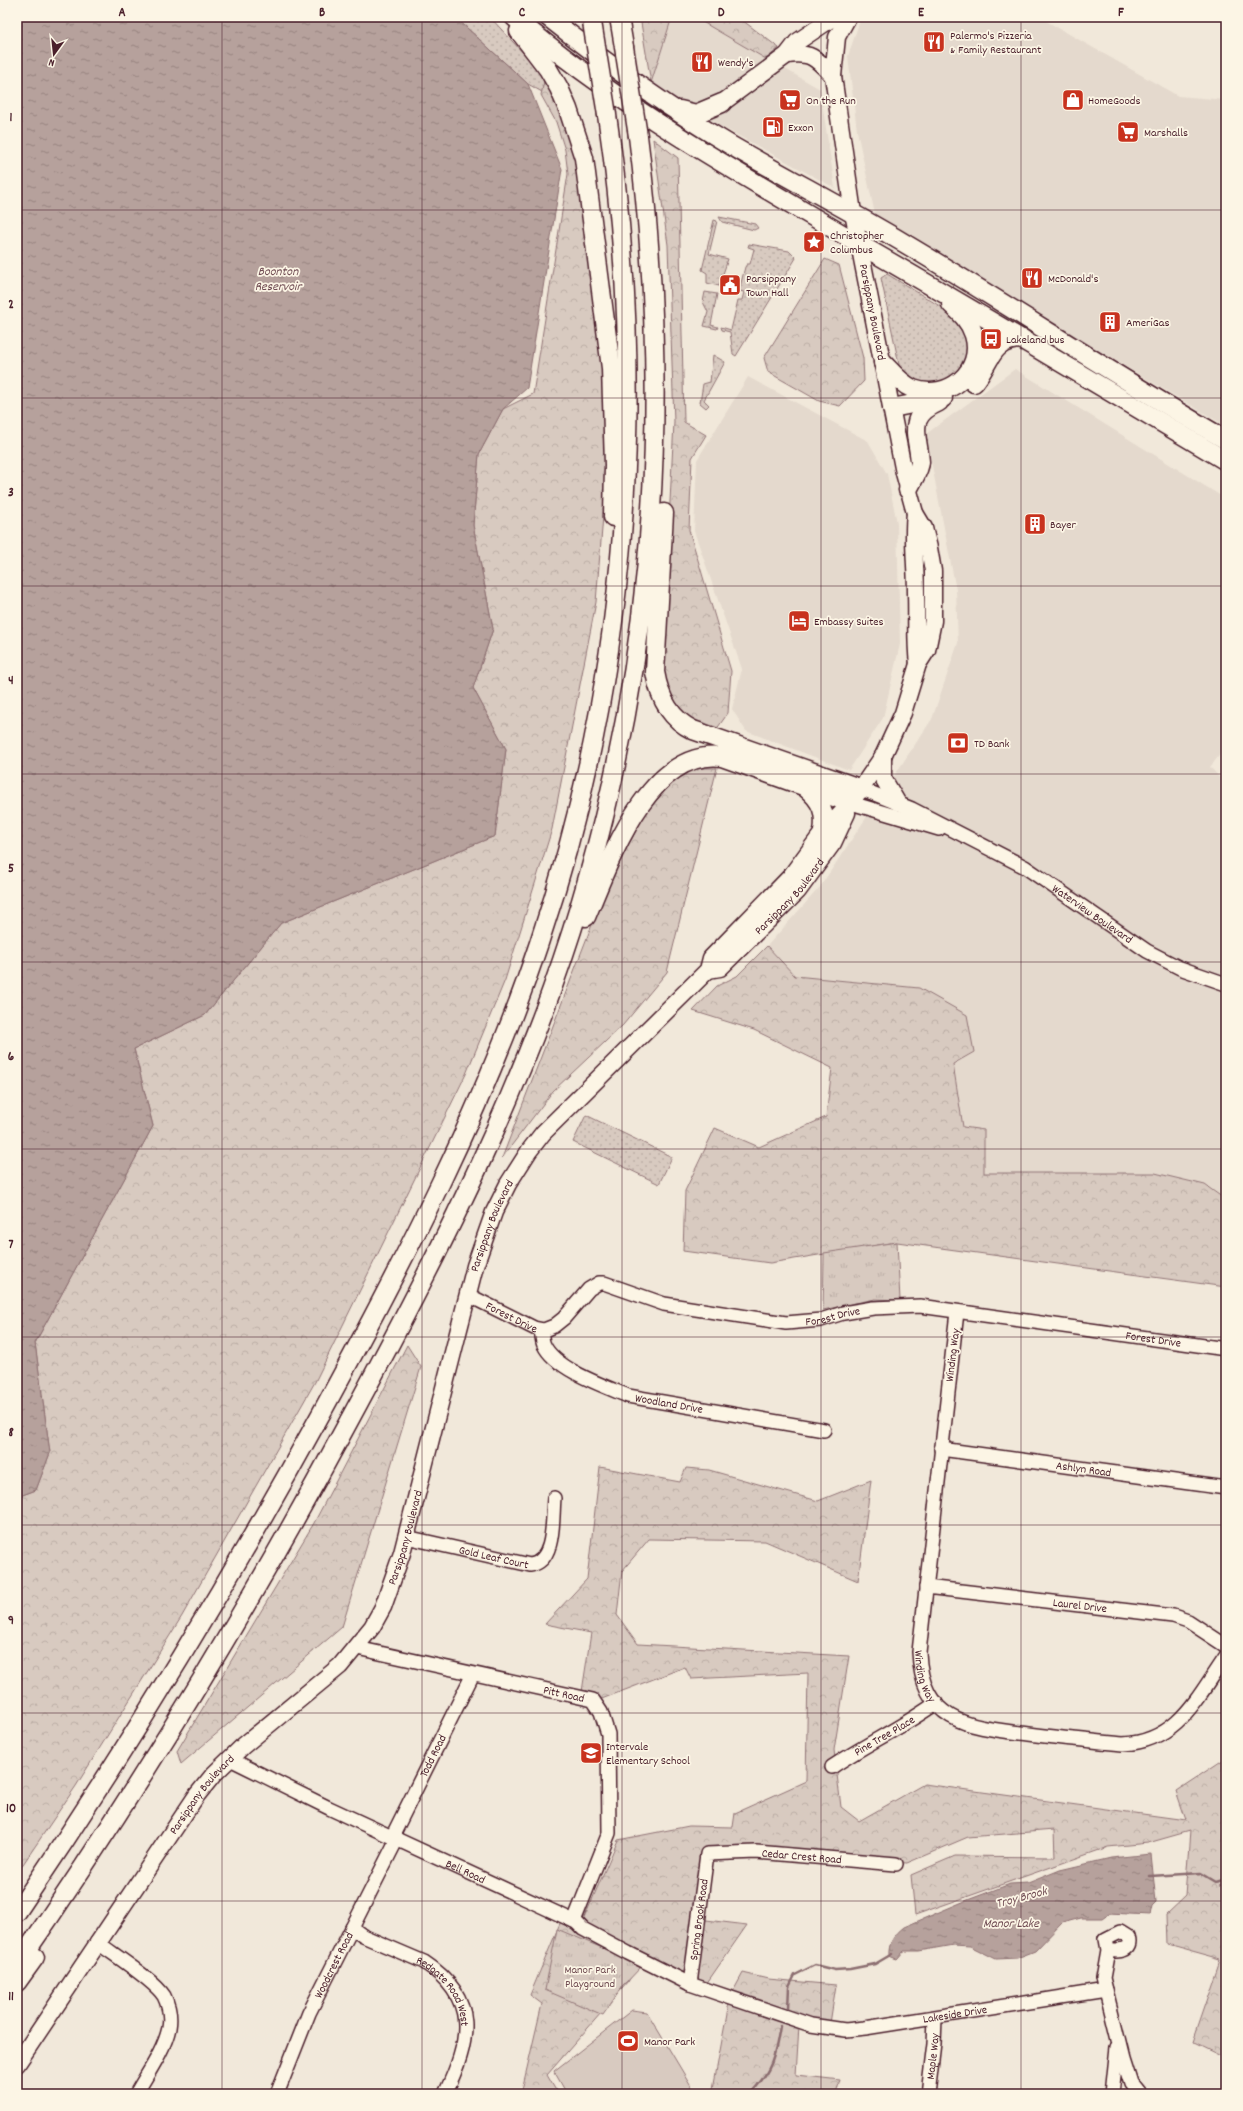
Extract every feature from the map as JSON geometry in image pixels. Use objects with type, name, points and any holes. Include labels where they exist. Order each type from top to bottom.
[{"type":"highway","points":[[507,17],[548,69],[568,109],[578,136],[588,181],[611,368],[614,466],[613,524],[606,601],[587,735],[581,796]]},
{"type":"highway","points":[[514,17],[539,38],[618,97],[777,196],[1023,339],[1226,461]]},
{"type":"highway","points":[[548,17],[577,40],[673,108],[732,146],[853,213],[1226,440]]},
{"type":"highway","points":[[619,17],[658,270],[664,325],[666,419],[664,514],[655,662],[660,691],[673,715],[693,730],[862,789]]},
{"type":"highway","points":[[17,1912],[128,1743],[224,1587],[314,1427],[396,1271],[469,1120],[510,1022],[546,921],[581,796],[597,721],[610,645],[623,531],[628,456],[629,379],[624,266],[617,189],[607,114],[591,20]]},
{"type":"highway","points":[[673,108],[696,114],[722,103]]},
{"type":"highway","points":[[722,103],[716,115],[716,121],[720,133],[732,146]]},
{"type":"highway","points":[[539,1024],[570,937],[607,802],[631,688],[647,572],[654,457],[655,340],[648,225],[638,136]]},
{"type":"highway","points":[[883,363],[908,386],[918,390],[930,391],[947,388],[957,384],[966,376],[972,367],[976,344],[969,323],[944,297],[926,282]]},
{"type":"highway","points":[[908,490],[920,463],[914,433],[916,422],[927,409],[965,390],[974,383],[999,345],[1014,339],[1023,339]]},
{"type":"highway","points":[[892,408],[952,397]]},
{"type":"highway","points":[[17,1965],[124,1805],[232,1628],[353,1414],[458,1207],[509,1096],[618,845],[643,802],[664,777],[689,761],[714,756],[731,759],[851,803]]},
{"type":"highway","points":[[803,785],[816,797],[824,809],[823,832]]},
{"type":"highway","points":[[17,1982],[94,1863],[124,1805]]},
{"type":"main road","points":[[722,103],[787,55],[797,42],[834,17]]},
{"type":"main road","name":"Parsippany Boulevard","points":[[17,2064],[97,1942],[197,1795],[230,1758],[340,1666],[357,1648],[372,1627],[383,1607],[406,1537],[475,1266],[494,1212],[508,1184],[529,1151],[543,1133],[708,970],[711,958],[790,877],[823,832],[851,803],[862,789],[883,756],[903,713],[918,664],[915,641],[916,594],[912,535],[915,513],[908,490],[853,213],[833,76],[837,37],[848,17]]},
{"type":"main road","points":[[787,55],[808,54],[818,60],[833,76]]},
{"type":"main road","points":[[883,756],[883,778],[897,802]]},
{"type":"main road","name":"Parsippany Boulevard","points":[[708,970],[720,968],[798,891],[833,844],[851,803]]},
{"type":"street","name":"Waterview Boulevard","points":[[862,789],[897,802],[1025,867],[1147,951],[1180,968],[1226,984]]},
{"type":"street","name":"Waterview Boulevard","points":[[851,803],[893,817],[963,836]]},
{"type":"street","name":"Forest Drive","points":[[468,1295],[534,1328],[541,1330],[551,1328],[564,1318],[589,1289],[599,1283],[604,1283],[664,1304],[786,1323],[821,1320],[852,1311],[891,1306],[920,1306],[1226,1349]]},
{"type":"street","name":"Winding Way","points":[[957,1312],[926,1587],[919,1663],[925,1686],[936,1702],[950,1717],[977,1728],[1116,1744],[1136,1744],[1158,1736],[1177,1723],[1226,1656]]},
{"type":"street","name":"Woodland Drive","points":[[541,1330],[543,1344],[557,1361],[600,1384],[628,1396],[824,1430]]},
{"type":"street","name":"Ashlyn Road","points":[[941,1449],[1226,1488]]},
{"type":"street","name":"Gold Leaf Court","points":[[406,1537],[530,1565],[536,1564],[545,1557],[550,1547],[554,1498]]},
{"type":"street","name":"Laurel Drive","points":[[926,1587],[1173,1616],[1188,1621],[1226,1646]]},
{"type":"street","name":"Pitt Road","points":[[357,1648],[593,1700],[601,1712],[608,1734],[608,1833],[574,1921]]},
{"type":"street","name":"Todd Road","points":[[394,1838],[473,1674]]},
{"type":"street","name":"Pine Tree Place","points":[[832,1768],[863,1746],[909,1722],[936,1702]]},
{"type":"street","name":"Bell Road","points":[[230,1758],[394,1838],[574,1921],[584,1929],[628,1954],[695,1986]]},
{"type":"street","name":"Woodcrest Road","points":[[277,2094],[309,2013],[352,1928],[394,1838]]},
{"type":"street","name":"Cedar Crest Road","points":[[707,1854],[756,1852],[896,1864]]},
{"type":"street","name":"Spring Brook Road","points":[[695,1986],[707,1854]]},
{"type":"street","name":"Redgate Road West","points":[[352,1928],[363,1936],[433,1967],[452,1988],[459,1999],[466,2023],[465,2044],[455,2072],[444,2094]]},
{"type":"street","points":[[97,1942],[157,1987],[168,2005],[170,2018],[169,2030],[136,2094]]},
{"type":"street","points":[[1108,1950],[1103,1978],[1129,2078],[1139,2094]]},
{"type":"street","name":"Lakeside Drive","points":[[695,1986],[800,2022],[845,2030],[977,2012],[1004,2005],[1106,1990]]},
{"type":"street","name":"Maple Way","points":[[928,2094],[934,2044],[935,2018]]},
{"type":"street","points":[[1112,2094],[1118,2040]]},
{"type":"shaded area","points":[[672,17],[694,17],[820,89],[835,188],[678,103],[651,83]]},
{"type":"shaded area","points":[[861,17],[1039,17],[1178,96],[1226,100],[1226,426],[876,219],[857,131],[848,56]]},
{"type":"shaded area","points":[[1015,369],[1226,499],[1226,747],[1210,767],[1226,784],[1226,1200],[1205,1185],[1155,1173],[983,1173],[984,1130],[963,1128],[953,1064],[974,1052],[919,988],[795,976],[767,946],[820,887],[932,719],[958,643],[956,590],[926,434]]},
{"type":"shaded area","points":[[748,377],[868,441],[887,474],[897,523],[900,644],[883,718],[849,770],[746,731],[732,709],[742,669],[694,531],[697,460]]},
{"type":"green space","points":[[455,17],[490,17],[545,77],[542,92],[528,84]]},
{"type":"green space","points":[[640,17],[672,17],[651,83]]},
{"type":"green space","points":[[694,17],[738,17],[779,48],[766,59]]},
{"type":"green space","points":[[545,77],[578,149],[606,377],[607,467],[596,602],[552,829],[505,980],[466,1074],[315,1382],[182,1616],[76,1786],[17,1873],[17,1497],[36,1490],[50,1453],[35,1343],[153,1126],[134,1049],[205,1015],[281,923],[495,836],[506,749],[473,688],[493,629],[473,525],[479,454],[503,409],[533,394],[568,174],[565,150],[556,122],[541,95]]},
{"type":"green space","points":[[653,139],[678,158],[684,422],[706,435],[692,458],[689,530],[731,671],[728,713],[716,730],[692,723],[678,711],[667,688],[662,662],[674,422],[668,245]]},
{"type":"green space","points":[[719,217],[755,224],[758,228],[754,230],[722,222]]},
{"type":"green space","points":[[714,220],[717,221],[709,254],[728,259],[719,286],[707,283],[707,273],[702,270]]},
{"type":"green space","points":[[749,244],[789,251],[796,258],[736,356],[733,354],[730,332],[722,330],[721,327],[731,330],[738,300],[742,300],[744,292],[739,291],[745,267],[747,264],[750,264],[754,249],[748,247]]},
{"type":"green space","points":[[825,259],[839,265],[863,358],[864,381],[840,406],[819,401],[768,372],[764,358]]},
{"type":"green space","points":[[887,274],[953,314],[971,342],[958,378],[925,388],[901,374],[881,278]]},
{"type":"green space","points":[[705,292],[717,294],[711,325],[718,327],[717,329],[704,326],[708,312],[703,302]]},
{"type":"green space","points":[[713,355],[725,362],[704,400],[709,405],[706,408],[700,403],[703,384],[710,382]]},
{"type":"green space","points":[[695,768],[717,768],[667,972],[623,1025],[553,1091],[502,1158],[610,878],[647,811],[671,784]]},
{"type":"green space","points":[[767,946],[795,976],[919,988],[967,1015],[974,1052],[953,1064],[963,1127],[984,1130],[984,1173],[1155,1173],[1205,1185],[1226,1200],[1226,1287],[897,1242],[770,1263],[683,1251],[685,1191],[715,1128],[759,1147],[826,1117],[832,1068],[754,1030],[693,1011],[717,986],[737,976]]},
{"type":"green space","points":[[586,1115],[672,1157],[659,1184],[573,1142]]},
{"type":"green space","points":[[897,1242],[900,1300],[875,1299],[823,1310],[824,1253]]},
{"type":"green space","points":[[407,1345],[421,1367],[342,1627],[181,1764],[177,1751],[314,1523]]},
{"type":"green space","points":[[600,1467],[680,1482],[686,1468],[709,1470],[818,1501],[871,1480],[858,1581],[765,1541],[649,1539],[622,1571],[617,1615],[638,1644],[849,1656],[834,1750],[841,1807],[859,1821],[924,1784],[1186,1820],[1176,1791],[1226,1758],[1226,1882],[1220,1885],[1226,1887],[1226,2053],[1224,2057],[1193,2042],[1221,1960],[1167,1945],[1166,1914],[1185,1896],[1190,1831],[1148,1843],[1108,1847],[915,1915],[911,1875],[955,1856],[1055,1857],[1054,1830],[968,1837],[907,1863],[710,1853],[698,1919],[747,1925],[704,1987],[640,1961],[628,1982],[547,2075],[558,2094],[521,2094],[542,2004],[530,1995],[563,1916],[582,1923],[618,1840],[689,1826],[733,1827],[735,1813],[806,1781],[808,1673],[691,1679],[685,1667],[599,1700],[581,1698],[591,1633],[545,1624],[587,1579]]},
{"type":"green space","name":"Manor Park Playground","points":[[557,1929],[643,1965],[623,1986],[603,2015],[545,1990]]},
{"type":"green space","points":[[743,1973],[768,1979],[836,1985],[829,2030],[799,2025],[796,2075],[840,2080],[836,2094],[712,2094],[730,1997]]},
{"type":"green space","name":"Manor Park","points":[[632,2010],[647,2012],[696,2094],[567,2094],[554,2071]]},
{"type":"water","name":"Boonton Reservoir","points":[[17,17],[455,17],[528,84],[562,169],[527,388],[503,409],[479,454],[473,525],[493,629],[473,688],[506,749],[495,836],[281,923],[205,1015],[134,1049],[153,1126],[35,1343],[50,1453],[36,1490],[17,1497]]},
{"type":"water","name":"Manor Lake","points":[[1151,1854],[1156,1902],[1152,1906],[1150,1915],[1109,1913],[1102,1918],[1081,1918],[1062,1923],[1035,1951],[1017,1958],[996,1959],[970,1946],[953,1945],[919,1951],[904,1951],[897,1959],[889,1956],[892,1940],[904,1927],[965,1901],[1010,1884],[1028,1883],[1060,1870],[1111,1858]]},
{"type":"waterway","name":"Troy Brook","points":[[1150,1876],[1201,1873],[1216,1882],[1226,1879]]},
{"type":"waterway","name":"Troy Brook","points":[[788,2008],[789,1987],[795,1975],[815,1965],[835,1970],[850,1969],[875,1964],[892,1954]]},
{"type":"waterway","name":"Troy Brook","points":[[750,2094],[768,2071],[774,2055],[780,2026]]},
{"type":"place","name":"Palermo's Pizzeria & Family Restaurant","points":[[934,42]]},
{"type":"place","name":"Wendy's","points":[[702,62]]},
{"type":"place","name":"On the Run","points":[[790,100]]},
{"type":"place","name":"HomeGoods","points":[[1073,100]]},
{"type":"place","name":"Exxon","points":[[773,127]]},
{"type":"place","name":"Marshalls","points":[[1128,132]]},
{"type":"place","name":"Christopher Columbus","points":[[814,242]]},
{"type":"place","name":"McDonald's","points":[[1032,278]]},
{"type":"place","name":"Parsippany Town Hall","points":[[730,285]]},
{"type":"place","name":"AmeriGas","points":[[1110,322]]},
{"type":"place","name":"Lakeland bus","points":[[991,339]]},
{"type":"place","name":"Bayer","points":[[1035,524]]},
{"type":"place","name":"Embassy Suites","points":[[799,621]]},
{"type":"place","name":"TD Bank","points":[[958,743]]},
{"type":"place","name":"Intervale Elementary School","points":[[591,1753]]},
{"type":"place","name":"Manor Park","points":[[628,2041]]}]
